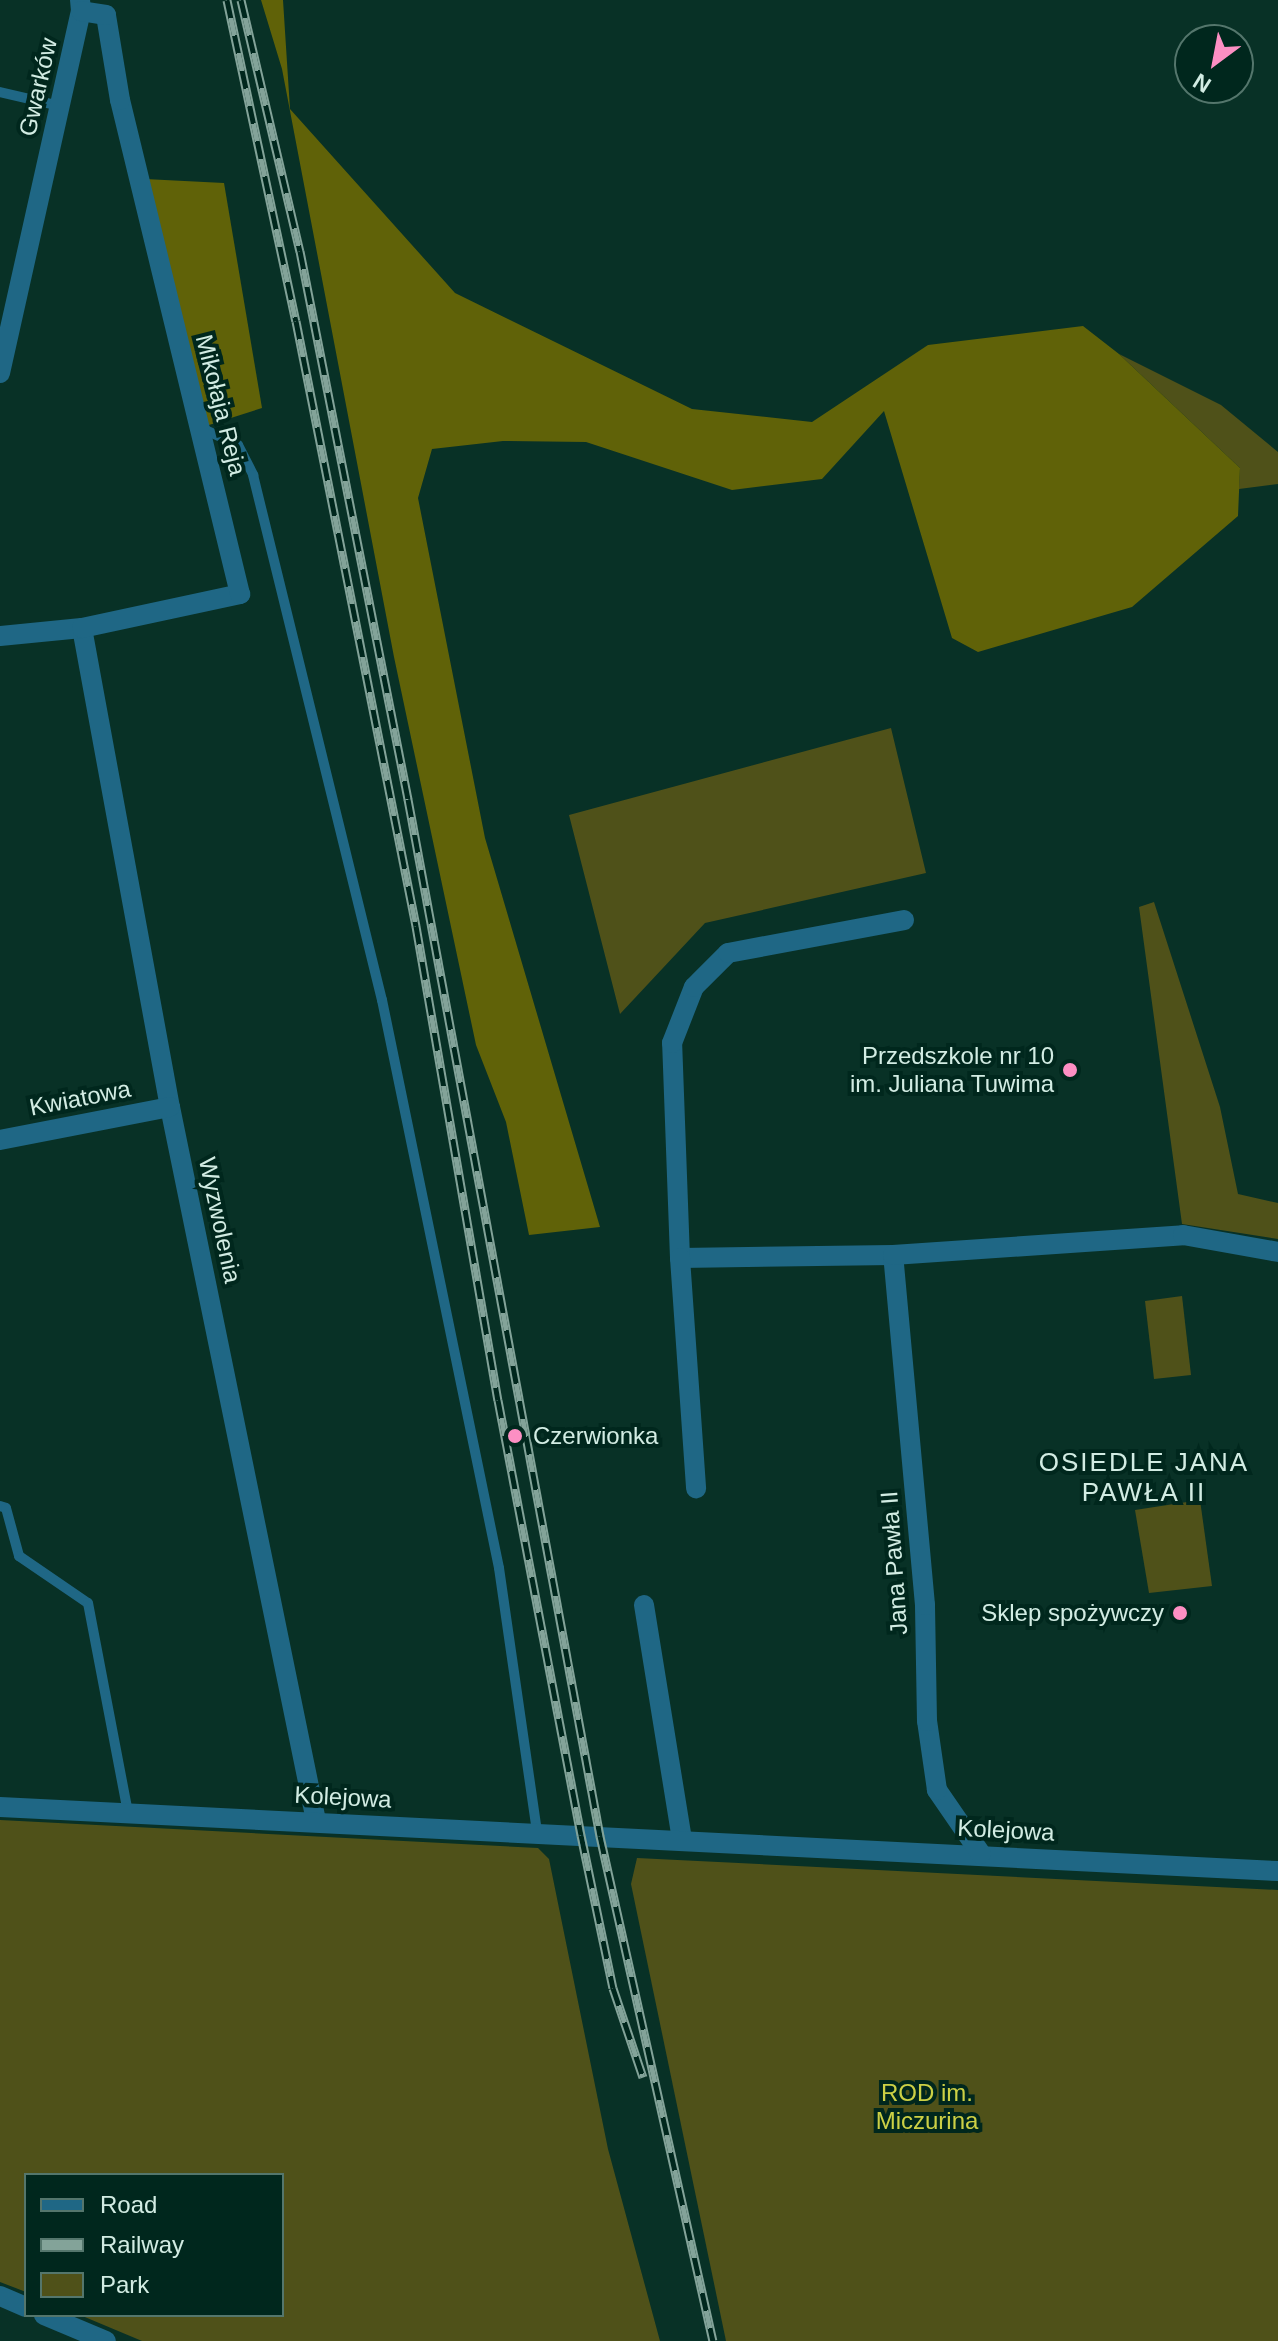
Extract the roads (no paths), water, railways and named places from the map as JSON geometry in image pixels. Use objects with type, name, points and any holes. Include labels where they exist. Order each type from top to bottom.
[{"type":"street","name":"Gwarków","points":[[0,373],[3,347],[81,6]]},
{"type":"street","name":"Mikołaja Reja","points":[[0,636],[82,628],[240,594],[120,100],[106,15],[81,6]]},
{"type":"street","name":"Wyzwolenia","points":[[82,628],[170,1107],[316,1821]]},
{"type":"street","points":[[696,1488],[680,1258],[672,1043],[694,987],[728,953],[904,920]]},
{"type":"street","name":"Kwiatowa","points":[[0,1140],[170,1107]]},
{"type":"street","points":[[680,1258],[893,1255],[1183,1235],[1278,1252]]},
{"type":"street","name":"Jana Pawła II","points":[[893,1255],[925,1605],[927,1721],[937,1790],[981,1854]]},
{"type":"street","points":[[644,1605],[682,1840]]},
{"type":"street","name":"Kolejowa","points":[[0,1807],[1278,1871]]},
{"type":"street","points":[[0,2296],[24,2306]]},
{"type":"street","points":[[49,2317],[106,2341]]},
{"type":"lane","points":[[0,92],[60,106]]},
{"type":"lane","points":[[199,427],[238,445],[253,475],[382,1000],[499,1568],[537,1833]]},
{"type":"lane","points":[[0,1506],[6,1508],[19,1556],[88,1603],[128,1813]]},
{"type":"railway","points":[[227,0],[296,321],[416,926],[498,1400],[581,1835],[613,1988],[643,2077]]},
{"type":"railway","points":[[241,0],[300,251],[408,799],[600,1836],[713,2341]]},
{"type":"place","name":"Przedszkole nr 10 im. Juliana Tuwima","points":[[1070,1070]]},
{"type":"place","name":"Czerwionka","points":[[515,1436]]},
{"type":"place","name":"Sklep spożywczy","points":[[1180,1613]]},
{"type":"district","name":"OSIEDLE JANA PAWŁA II","points":[[1144,1478]]},
{"type":"park label","name":"ROD im. Miczurina","points":[[927,2107]]}]
